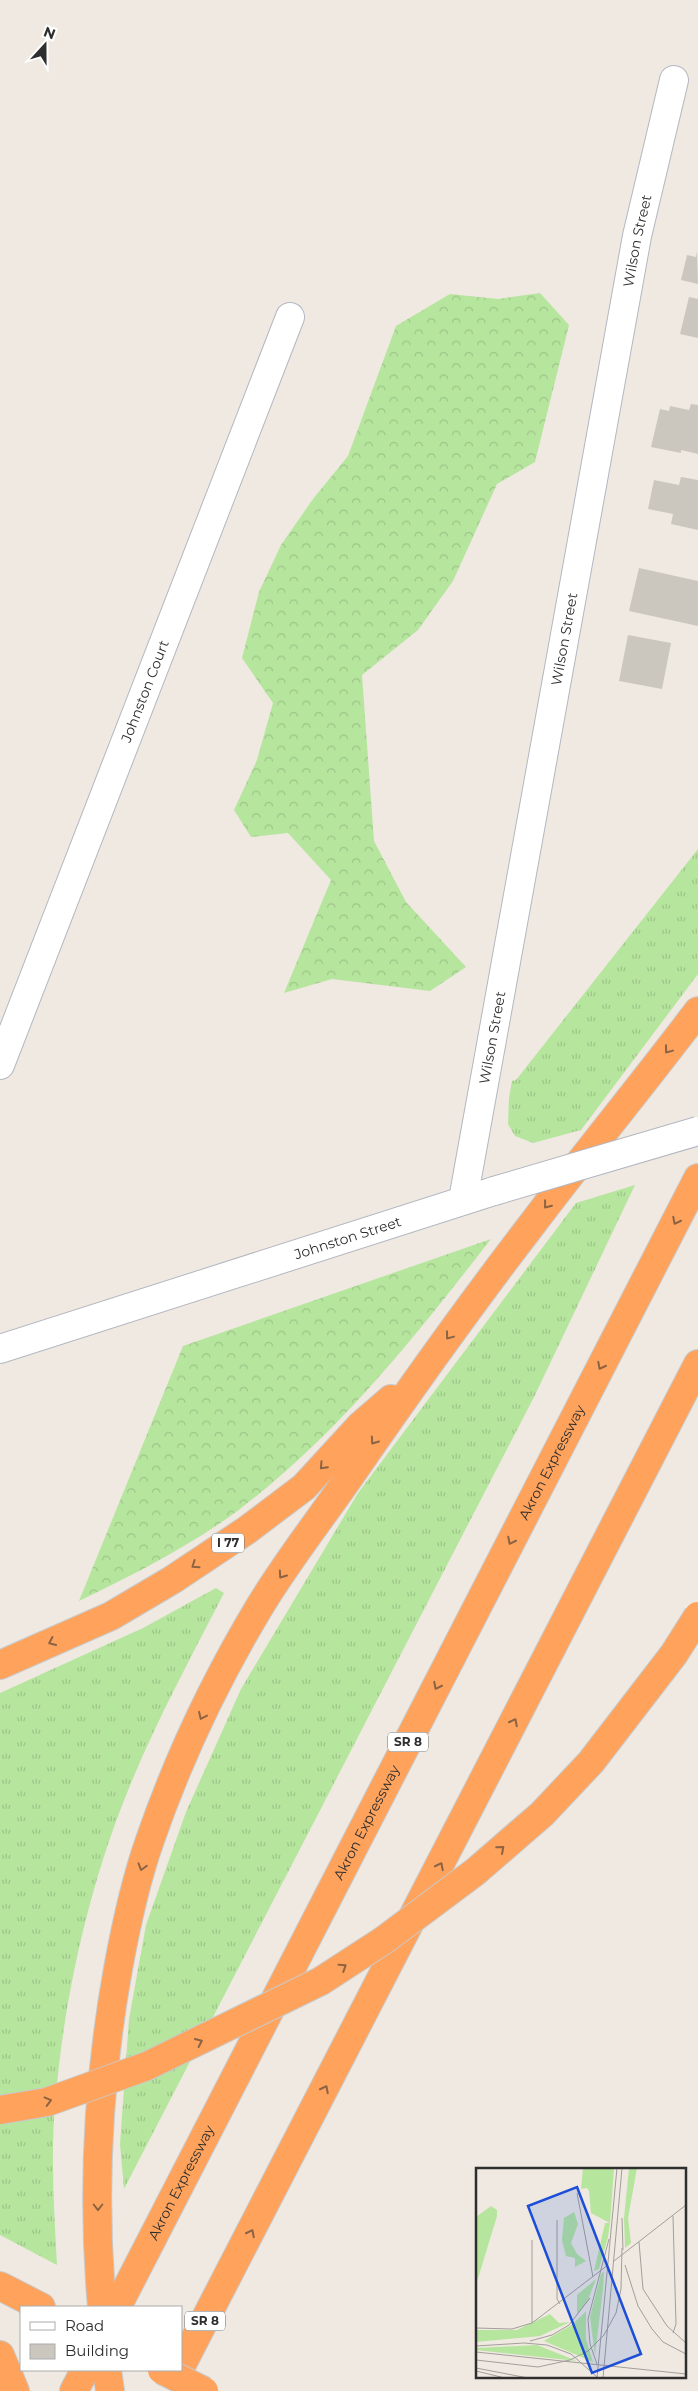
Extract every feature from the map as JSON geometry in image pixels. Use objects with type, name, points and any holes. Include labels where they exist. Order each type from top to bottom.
[{"type":"highway","points":[[102,2306],[98,2266],[98,2159],[100,2111],[108,2025],[129,1912],[149,1842],[174,1777],[210,1700],[261,1606],[422,1372],[531,1225],[698,1011]]},
{"type":"highway","name":"Akron Expressway","points":[[118,2306],[698,1178]]},
{"type":"highway","name":"SR 8","points":[[182,2364],[698,1364]]},
{"type":"highway","name":"I 77","points":[[0,1665],[111,1616],[172,1580],[247,1530],[304,1487],[361,1425],[422,1372]]},
{"type":"highway","points":[[0,2110],[48,2102],[147,2066],[321,1981],[384,1940],[475,1872],[542,1814],[591,1762],[674,1654],[698,1616]]},
{"type":"highway","points":[[0,2286],[39,2306]]},
{"type":"highway","points":[[0,2354],[15,2391]]},
{"type":"highway","points":[[74,2391],[84,2371]]},
{"type":"highway","points":[[107,2371],[110,2391]]},
{"type":"highway","points":[[164,2371],[204,2391]]},
{"type":"highway","points":[[168,2391],[178,2371]]},
{"type":"street","name":"Wilson Street","points":[[464,1200],[637,236],[674,80]]},
{"type":"street","name":"Johnston Court","points":[[0,1065],[290,317]]},
{"type":"street","name":"Johnston Street","points":[[0,1349],[464,1200],[698,1131]]},
{"type":"green space","points":[[540,293],[569,325],[535,462],[497,484],[453,581],[418,630],[362,675],[374,841],[406,902],[466,967],[430,991],[332,979],[284,993],[331,880],[288,833],[251,837],[234,810],[257,760],[273,703],[242,658],[259,592],[281,545],[313,499],[348,456],[396,326],[450,294],[498,299]]},
{"type":"green space","points":[[698,849],[698,974],[581,1130],[533,1143],[515,1136],[508,1124],[512,1081],[516,1080]]},
{"type":"green space","points":[[635,1185],[535,1395],[124,2189],[120,2144],[129,2019],[146,1925],[186,1812],[241,1689],[358,1493],[576,1203]]},
{"type":"green space","points":[[491,1239],[434,1312],[374,1382],[311,1448],[277,1479],[240,1509],[202,1535],[141,1570],[79,1601],[183,1346]]},
{"type":"green space","points":[[216,1588],[224,1593],[152,1735],[131,1783],[104,1858],[82,1936],[66,2016],[54,2116],[53,2180],[57,2265],[0,2235],[0,1693],[143,1628]]},
{"type":"building","points":[[697,251],[698,284],[681,280],[687,255],[696,257]]},
{"type":"building","points":[[689,297],[698,299],[698,338],[680,334]]},
{"type":"building","points":[[691,404],[698,405],[698,454],[681,450],[681,453],[651,447],[660,409],[669,411],[670,406],[689,410]]},
{"type":"building","points":[[681,477],[698,480],[698,530],[671,524],[673,514],[648,509],[654,480],[679,485]]},
{"type":"building","points":[[639,568],[698,581],[698,626],[629,611]]},
{"type":"building","points":[[628,635],[671,643],[662,689],[619,681]]}]
